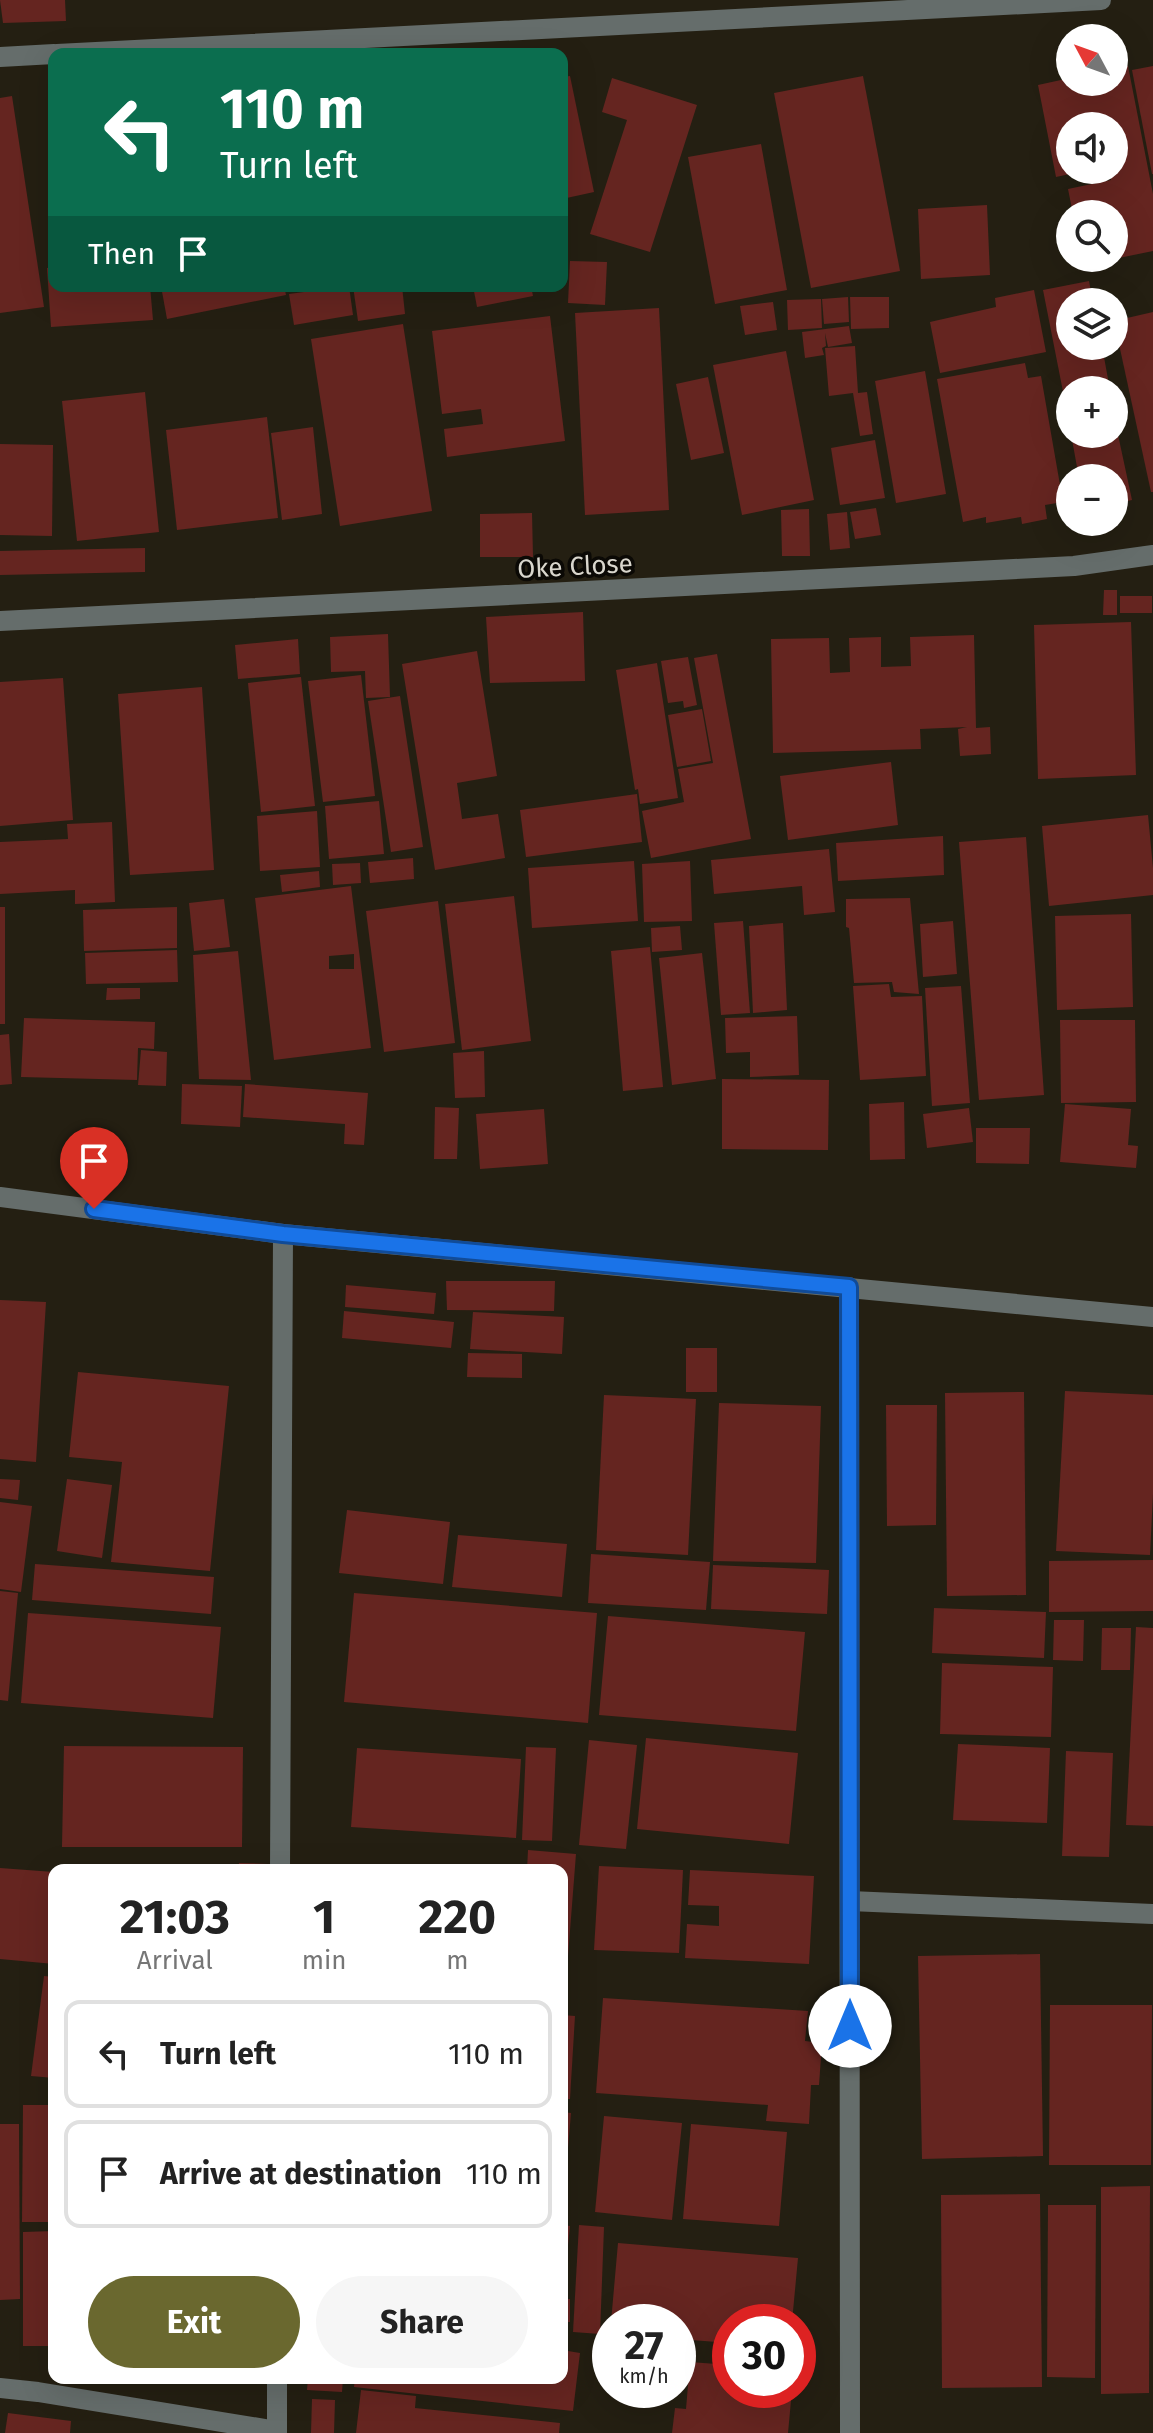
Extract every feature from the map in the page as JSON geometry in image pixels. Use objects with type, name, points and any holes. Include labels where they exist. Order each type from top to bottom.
[{"type":"street","points":[[172,48],[1101,0]]},
{"type":"street","points":[[0,57],[48,54]]},
{"type":"street","name":"Oke Close","points":[[0,621],[1074,566],[1153,555]]},
{"type":"street","points":[[0,1197],[283,1234],[1153,1317]]},
{"type":"street","points":[[280,1864],[283,1234]]},
{"type":"street","points":[[849,1287],[850,2433]]},
{"type":"street","points":[[850,1901],[1153,1914]]},
{"type":"street","points":[[0,2388],[277,2432],[277,2384]]},
{"type":"building","points":[[0,0],[65,0],[66,21],[3,23]]},
{"type":"building","points":[[1128,66],[1153,194],[1153,251],[1128,256],[1128,200],[1070,200],[1068,189],[1092,184],[1128,184],[1128,112],[1056,112],[1056,177],[1038,85],[1056,81],[1056,96],[1128,96]]},
{"type":"building","points":[[1153,66],[1153,174],[1152,174],[1132,70]]},
{"type":"building","points":[[568,76],[594,192],[568,198]]},
{"type":"building","points":[[863,76],[900,271],[811,288],[774,93]]},
{"type":"building","points":[[612,78],[697,105],[650,252],[590,234],[627,120],[602,112]]},
{"type":"building","points":[[12,96],[44,307],[0,313],[0,98]]},
{"type":"building","points":[[761,144],[787,290],[715,304],[688,157]]},
{"type":"building","points":[[987,205],[990,275],[921,279],[918,209]]},
{"type":"building","points":[[570,261],[607,262],[605,305],[568,303]]},
{"type":"building","points":[[1089,281],[1090,288],[1056,288],[1056,356],[1043,290]]},
{"type":"building","points":[[1034,290],[1046,352],[940,373],[930,322],[996,307],[995,298]]},
{"type":"building","points":[[49,292],[151,292],[153,320],[51,327]]},
{"type":"building","points":[[162,292],[285,292],[286,295],[167,319]]},
{"type":"building","points":[[350,292],[353,315],[294,325],[289,294]]},
{"type":"building","points":[[354,292],[403,292],[405,314],[358,321]]},
{"type":"building","points":[[474,292],[532,292],[533,296],[477,307]]},
{"type":"building","points":[[848,297],[849,322],[824,324],[822,299]]},
{"type":"building","points":[[850,297],[889,297],[889,328],[851,329]]},
{"type":"building","points":[[821,299],[822,328],[788,330],[787,300]]},
{"type":"building","points":[[773,302],[777,330],[745,335],[740,306]]},
{"type":"building","points":[[659,308],[669,510],[585,515],[575,313]]},
{"type":"building","points":[[1153,312],[1153,492],[1122,360],[1128,360],[1128,318]]},
{"type":"building","points":[[550,316],[565,441],[447,457],[444,429],[483,424],[481,409],[442,414],[432,331]]},
{"type":"building","points":[[403,324],[432,511],[340,526],[311,339]]},
{"type":"building","points":[[849,326],[852,343],[828,347],[825,333],[824,355],[805,358],[802,332]]},
{"type":"building","points":[[855,346],[858,393],[867,392],[873,434],[860,436],[853,393],[829,396],[825,348]]},
{"type":"building","points":[[786,351],[814,500],[742,515],[713,365]]},
{"type":"building","points":[[1057,360],[1105,360],[1107,376],[1060,376]]},
{"type":"building","points":[[1025,363],[1028,378],[1041,376],[1056,464],[1056,503],[1045,505],[1047,519],[1022,524],[1021,517],[986,523],[986,517],[963,522],[937,379]]},
{"type":"building","points":[[925,371],[946,494],[896,503],[875,381]]},
{"type":"building","points":[[708,377],[724,453],[691,460],[676,384]]},
{"type":"building","points":[[145,392],[159,532],[77,541],[62,401]]},
{"type":"building","points":[[267,417],[278,518],[177,530],[166,430]]},
{"type":"building","points":[[313,427],[322,514],[282,520],[271,433]]},
{"type":"building","points":[[875,440],[885,498],[840,505],[831,448]]},
{"type":"building","points":[[0,444],[53,445],[52,536],[0,535]]},
{"type":"building","points":[[1074,448],[1121,448],[1124,464],[1076,464]]},
{"type":"building","points":[[876,508],[881,535],[855,539],[850,512]]},
{"type":"building","points":[[809,509],[810,556],[782,556],[781,510]]},
{"type":"building","points":[[847,512],[850,548],[830,550],[827,514]]},
{"type":"building","points":[[532,513],[533,557],[480,557],[480,514]]},
{"type":"building","points":[[145,548],[145,572],[0,575],[0,551]]},
{"type":"building","points":[[1104,590],[1117,590],[1117,615],[1103,615]]},
{"type":"building","points":[[1120,596],[1152,596],[1152,613],[1120,613]]},
{"type":"building","points":[[583,612],[585,681],[490,683],[486,617]]},
{"type":"building","points":[[1131,622],[1136,775],[1038,779],[1034,625]]},
{"type":"building","points":[[388,634],[390,697],[366,698],[365,671],[331,672],[330,637]]},
{"type":"building","points":[[974,635],[976,728],[990,727],[991,754],[960,756],[958,729],[967,727],[920,729],[921,749],[773,753],[771,639],[829,638],[830,673],[850,672],[849,638],[881,637],[881,667],[911,666],[910,637]]},
{"type":"building","points":[[298,639],[300,674],[238,679],[235,645]]},
{"type":"building","points":[[477,651],[497,776],[457,783],[462,819],[498,814],[505,858],[435,870],[402,664]]},
{"type":"building","points":[[717,654],[751,839],[651,858],[642,811],[684,802],[678,769],[713,763],[694,658]]},
{"type":"building","points":[[688,657],[697,705],[684,708],[683,701],[668,703],[661,661]]},
{"type":"building","points":[[657,663],[678,798],[640,804],[638,789],[635,790],[616,670]]},
{"type":"building","points":[[361,675],[375,796],[323,802],[308,681]]},
{"type":"building","points":[[301,677],[315,806],[261,812],[248,683]]},
{"type":"building","points":[[63,678],[73,820],[0,826],[0,682]]},
{"type":"building","points":[[202,687],[214,870],[130,875],[118,694]]},
{"type":"building","points":[[400,696],[423,847],[391,852],[368,701]]},
{"type":"building","points":[[702,709],[711,761],[677,767],[668,715]]},
{"type":"building","points":[[891,762],[898,825],[788,840],[780,776]]},
{"type":"building","points":[[637,794],[642,842],[526,857],[520,810]]},
{"type":"building","points":[[379,801],[384,854],[329,859],[325,806]]},
{"type":"building","points":[[317,811],[320,867],[260,871],[257,816]]},
{"type":"building","points":[[1148,815],[1153,895],[1049,906],[1042,826]]},
{"type":"building","points":[[112,822],[115,902],[75,904],[75,890],[0,894],[0,842],[68,839],[67,824]]},
{"type":"building","points":[[943,836],[944,875],[838,881],[836,843]]},
{"type":"building","points":[[1026,837],[1044,1095],[979,1100],[959,842]]},
{"type":"building","points":[[829,849],[835,912],[804,915],[802,886],[714,894],[711,860]]},
{"type":"building","points":[[413,858],[414,879],[370,883],[368,862]]},
{"type":"building","points":[[634,861],[638,921],[532,928],[528,868]]},
{"type":"building","points":[[690,861],[692,921],[644,922],[642,864]]},
{"type":"building","points":[[360,863],[361,883],[333,885],[332,864]]},
{"type":"building","points":[[319,871],[320,887],[282,892],[280,875]]},
{"type":"building","points":[[351,886],[371,1048],[274,1060],[255,898]],"holes":[[[354,954],[354,969],[329,969],[329,956]]]},
{"type":"building","points":[[514,896],[531,1041],[462,1050],[445,904]]},
{"type":"building","points":[[910,898],[919,994],[894,992],[892,982],[854,983],[849,928],[846,927],[846,899]]},
{"type":"building","points":[[224,899],[230,947],[194,951],[189,903]]},
{"type":"building","points":[[438,901],[455,1043],[384,1052],[366,911]]},
{"type":"building","points":[[0,907],[5,907],[5,1024],[0,1024]]},
{"type":"building","points":[[177,907],[177,948],[84,951],[83,910]]},
{"type":"building","points":[[1131,914],[1133,1007],[1057,1010],[1055,916]]},
{"type":"building","points":[[743,921],[750,1013],[721,1015],[714,923]]},
{"type":"building","points":[[953,921],[957,974],[923,977],[920,924]]},
{"type":"building","points":[[783,923],[787,1010],[753,1013],[749,926]]},
{"type":"building","points":[[680,926],[682,950],[652,952],[651,928]]},
{"type":"building","points":[[650,947],[663,1087],[623,1091],[611,951]]},
{"type":"building","points":[[177,950],[178,982],[86,984],[85,953]]},
{"type":"building","points":[[238,951],[251,1080],[199,1079],[193,955]]},
{"type":"building","points":[[702,953],[716,1079],[672,1085],[659,958]]},
{"type":"building","points":[[889,984],[891,997],[922,996],[926,1076],[860,1080],[853,986]]},
{"type":"building","points":[[961,986],[970,1103],[932,1106],[925,988]]},
{"type":"building","points":[[107,988],[140,988],[140,999],[106,1000]]},
{"type":"building","points":[[797,1016],[799,1075],[750,1077],[750,1052],[726,1053],[725,1018]]},
{"type":"building","points":[[24,1018],[155,1022],[154,1049],[138,1048],[137,1080],[21,1077]]},
{"type":"building","points":[[1060,1020],[1135,1020],[1136,1102],[1061,1103]]},
{"type":"building","points":[[9,1034],[12,1084],[0,1085],[0,1035]]},
{"type":"building","points":[[141,1050],[167,1052],[166,1086],[138,1085]]},
{"type":"building","points":[[484,1051],[485,1097],[455,1098],[453,1053]]},
{"type":"building","points":[[722,1079],[829,1080],[828,1150],[722,1149]]},
{"type":"building","points":[[182,1084],[242,1086],[240,1127],[181,1124]]},
{"type":"building","points":[[245,1084],[368,1093],[364,1145],[344,1144],[345,1124],[243,1117]]},
{"type":"building","points":[[904,1102],[905,1159],[870,1160],[869,1104]]},
{"type":"building","points":[[1065,1104],[1131,1109],[1128,1145],[1138,1146],[1136,1168],[1060,1162]]},
{"type":"building","points":[[435,1107],[459,1108],[457,1159],[434,1159]]},
{"type":"building","points":[[969,1108],[973,1142],[927,1148],[923,1114]]},
{"type":"building","points":[[544,1109],[548,1164],[480,1169],[476,1114]]},
{"type":"building","points":[[976,1128],[1030,1128],[1029,1164],[976,1163]]},
{"type":"building","points":[[446,1281],[555,1281],[554,1311],[447,1310]]},
{"type":"building","points":[[346,1285],[436,1293],[434,1314],[345,1307]]},
{"type":"building","points":[[0,1300],[46,1302],[36,1462],[0,1459]]},
{"type":"building","points":[[344,1311],[454,1322],[451,1348],[342,1338]]},
{"type":"building","points":[[473,1312],[564,1317],[562,1354],[470,1349]]},
{"type":"building","points":[[686,1348],[717,1348],[717,1392],[686,1392]]},
{"type":"building","points":[[468,1353],[522,1354],[522,1378],[467,1377]]},
{"type":"building","points":[[78,1372],[229,1386],[210,1571],[111,1562],[122,1462],[69,1457]]},
{"type":"building","points":[[1065,1391],[1153,1395],[1150,1555],[1056,1551]]},
{"type":"building","points":[[1024,1392],[1026,1595],[947,1596],[945,1393]]},
{"type":"building","points":[[604,1395],[696,1399],[688,1555],[596,1550]]},
{"type":"building","points":[[719,1403],[821,1406],[816,1563],[713,1561]]},
{"type":"building","points":[[886,1405],[937,1405],[936,1525],[887,1526]]},
{"type":"building","points":[[0,1479],[20,1480],[18,1500],[0,1498]]},
{"type":"building","points":[[67,1479],[112,1485],[102,1558],[57,1551]]},
{"type":"building","points":[[0,1502],[32,1506],[21,1592],[0,1589]]},
{"type":"building","points":[[347,1510],[450,1522],[443,1584],[339,1573]]},
{"type":"building","points":[[458,1535],[567,1544],[562,1597],[452,1587]]},
{"type":"building","points":[[591,1554],[710,1562],[706,1610],[588,1603]]},
{"type":"building","points":[[1153,1560],[1153,1611],[1049,1612],[1049,1561]]},
{"type":"building","points":[[35,1564],[214,1577],[211,1614],[32,1600]]},
{"type":"building","points":[[713,1565],[829,1570],[827,1614],[711,1609]]},
{"type":"building","points":[[0,1591],[18,1593],[8,1701],[0,1700]]},
{"type":"building","points":[[354,1593],[597,1613],[588,1723],[344,1702]]},
{"type":"building","points":[[934,1608],[1046,1612],[1044,1658],[932,1653]]},
{"type":"building","points":[[28,1613],[221,1627],[213,1718],[21,1703]]},
{"type":"building","points":[[608,1616],[805,1632],[796,1731],[599,1715]]},
{"type":"building","points":[[1054,1620],[1084,1620],[1083,1661],[1053,1660]]},
{"type":"building","points":[[1136,1627],[1153,1628],[1153,1826],[1126,1825]]},
{"type":"building","points":[[1102,1628],[1131,1628],[1130,1670],[1101,1670]]},
{"type":"building","points":[[942,1663],[1053,1667],[1051,1737],[940,1734]]},
{"type":"building","points":[[646,1738],[798,1753],[789,1844],[637,1829]]},
{"type":"building","points":[[589,1740],[637,1745],[626,1849],[579,1845]]},
{"type":"building","points":[[958,1744],[1050,1748],[1047,1823],[953,1820]]},
{"type":"building","points":[[64,1746],[243,1747],[242,1847],[62,1847]]},
{"type":"building","points":[[526,1747],[556,1748],[552,1841],[522,1840]]},
{"type":"building","points":[[357,1748],[521,1759],[516,1838],[351,1827]]},
{"type":"building","points":[[1066,1751],[1113,1753],[1109,1857],[1062,1856]]},
{"type":"building","points":[[528,1850],[576,1854],[568,1956],[568,1864],[527,1864]]},
{"type":"building","points":[[599,1866],[683,1870],[679,1953],[594,1950]]},
{"type":"building","points":[[0,1868],[48,1872],[48,1963],[0,1959]]},
{"type":"building","points":[[690,1870],[814,1876],[809,1964],[685,1958],[687,1924],[719,1926],[719,1906],[688,1905]]},
{"type":"building","points":[[1040,1954],[1043,2156],[922,2159],[918,1956]]},
{"type":"building","points":[[44,1976],[48,1976],[48,2077],[31,2076]]},
{"type":"building","points":[[603,1998],[808,2011],[805,2041],[822,2043],[819,2085],[811,2085],[809,2124],[766,2121],[768,2105],[596,2093]]},
{"type":"building","points":[[1050,2005],[1152,2005],[1151,2165],[1049,2165]]},
{"type":"building","points":[[568,2015],[575,2016],[568,2099]]},
{"type":"building","points":[[23,2105],[48,2105],[48,2222],[22,2222]]},
{"type":"building","points":[[568,2113],[571,2113],[568,2148]]},
{"type":"building","points":[[604,2116],[682,2123],[672,2220],[595,2212]]},
{"type":"building","points":[[0,2124],[19,2124],[20,2299],[0,2300]]},
{"type":"building","points":[[691,2124],[787,2132],[779,2226],[683,2219]]},
{"type":"building","points":[[1150,2186],[1149,2393],[1101,2394],[1101,2187]]},
{"type":"building","points":[[1040,2194],[1042,2387],[942,2388],[941,2195]]},
{"type":"building","points":[[1048,2205],[1096,2205],[1095,2378],[1047,2377]]},
{"type":"building","points":[[579,2225],[604,2227],[601,2304],[592,2304],[592,2333],[573,2332]]},
{"type":"building","points":[[48,2231],[48,2346],[23,2346],[23,2232]]},
{"type":"building","points":[[618,2243],[798,2258],[794,2304],[712,2304],[712,2342],[696,2340],[696,2304],[613,2304]]},
{"type":"building","points":[[568,2299],[570,2299],[568,2322]]},
{"type":"building","points":[[568,2351],[580,2353],[573,2411],[354,2387],[354,2384],[568,2384]]},
{"type":"building","points":[[696,2362],[712,2364],[712,2408],[790,2408],[788,2433],[672,2433],[675,2408],[696,2408]]},
{"type":"building","points":[[308,2384],[343,2384],[342,2392],[307,2390]]},
{"type":"building","points":[[361,2390],[416,2396],[415,2408],[560,2423],[559,2433],[356,2433]]},
{"type":"building","points":[[312,2399],[335,2400],[334,2433],[311,2433]]},
{"type":"building","points":[[8,2413],[71,2421],[70,2433],[5,2433]]},
{"type":"route","points":[[94,1209],[283,1234],[849,1287],[850,2026]]}]
